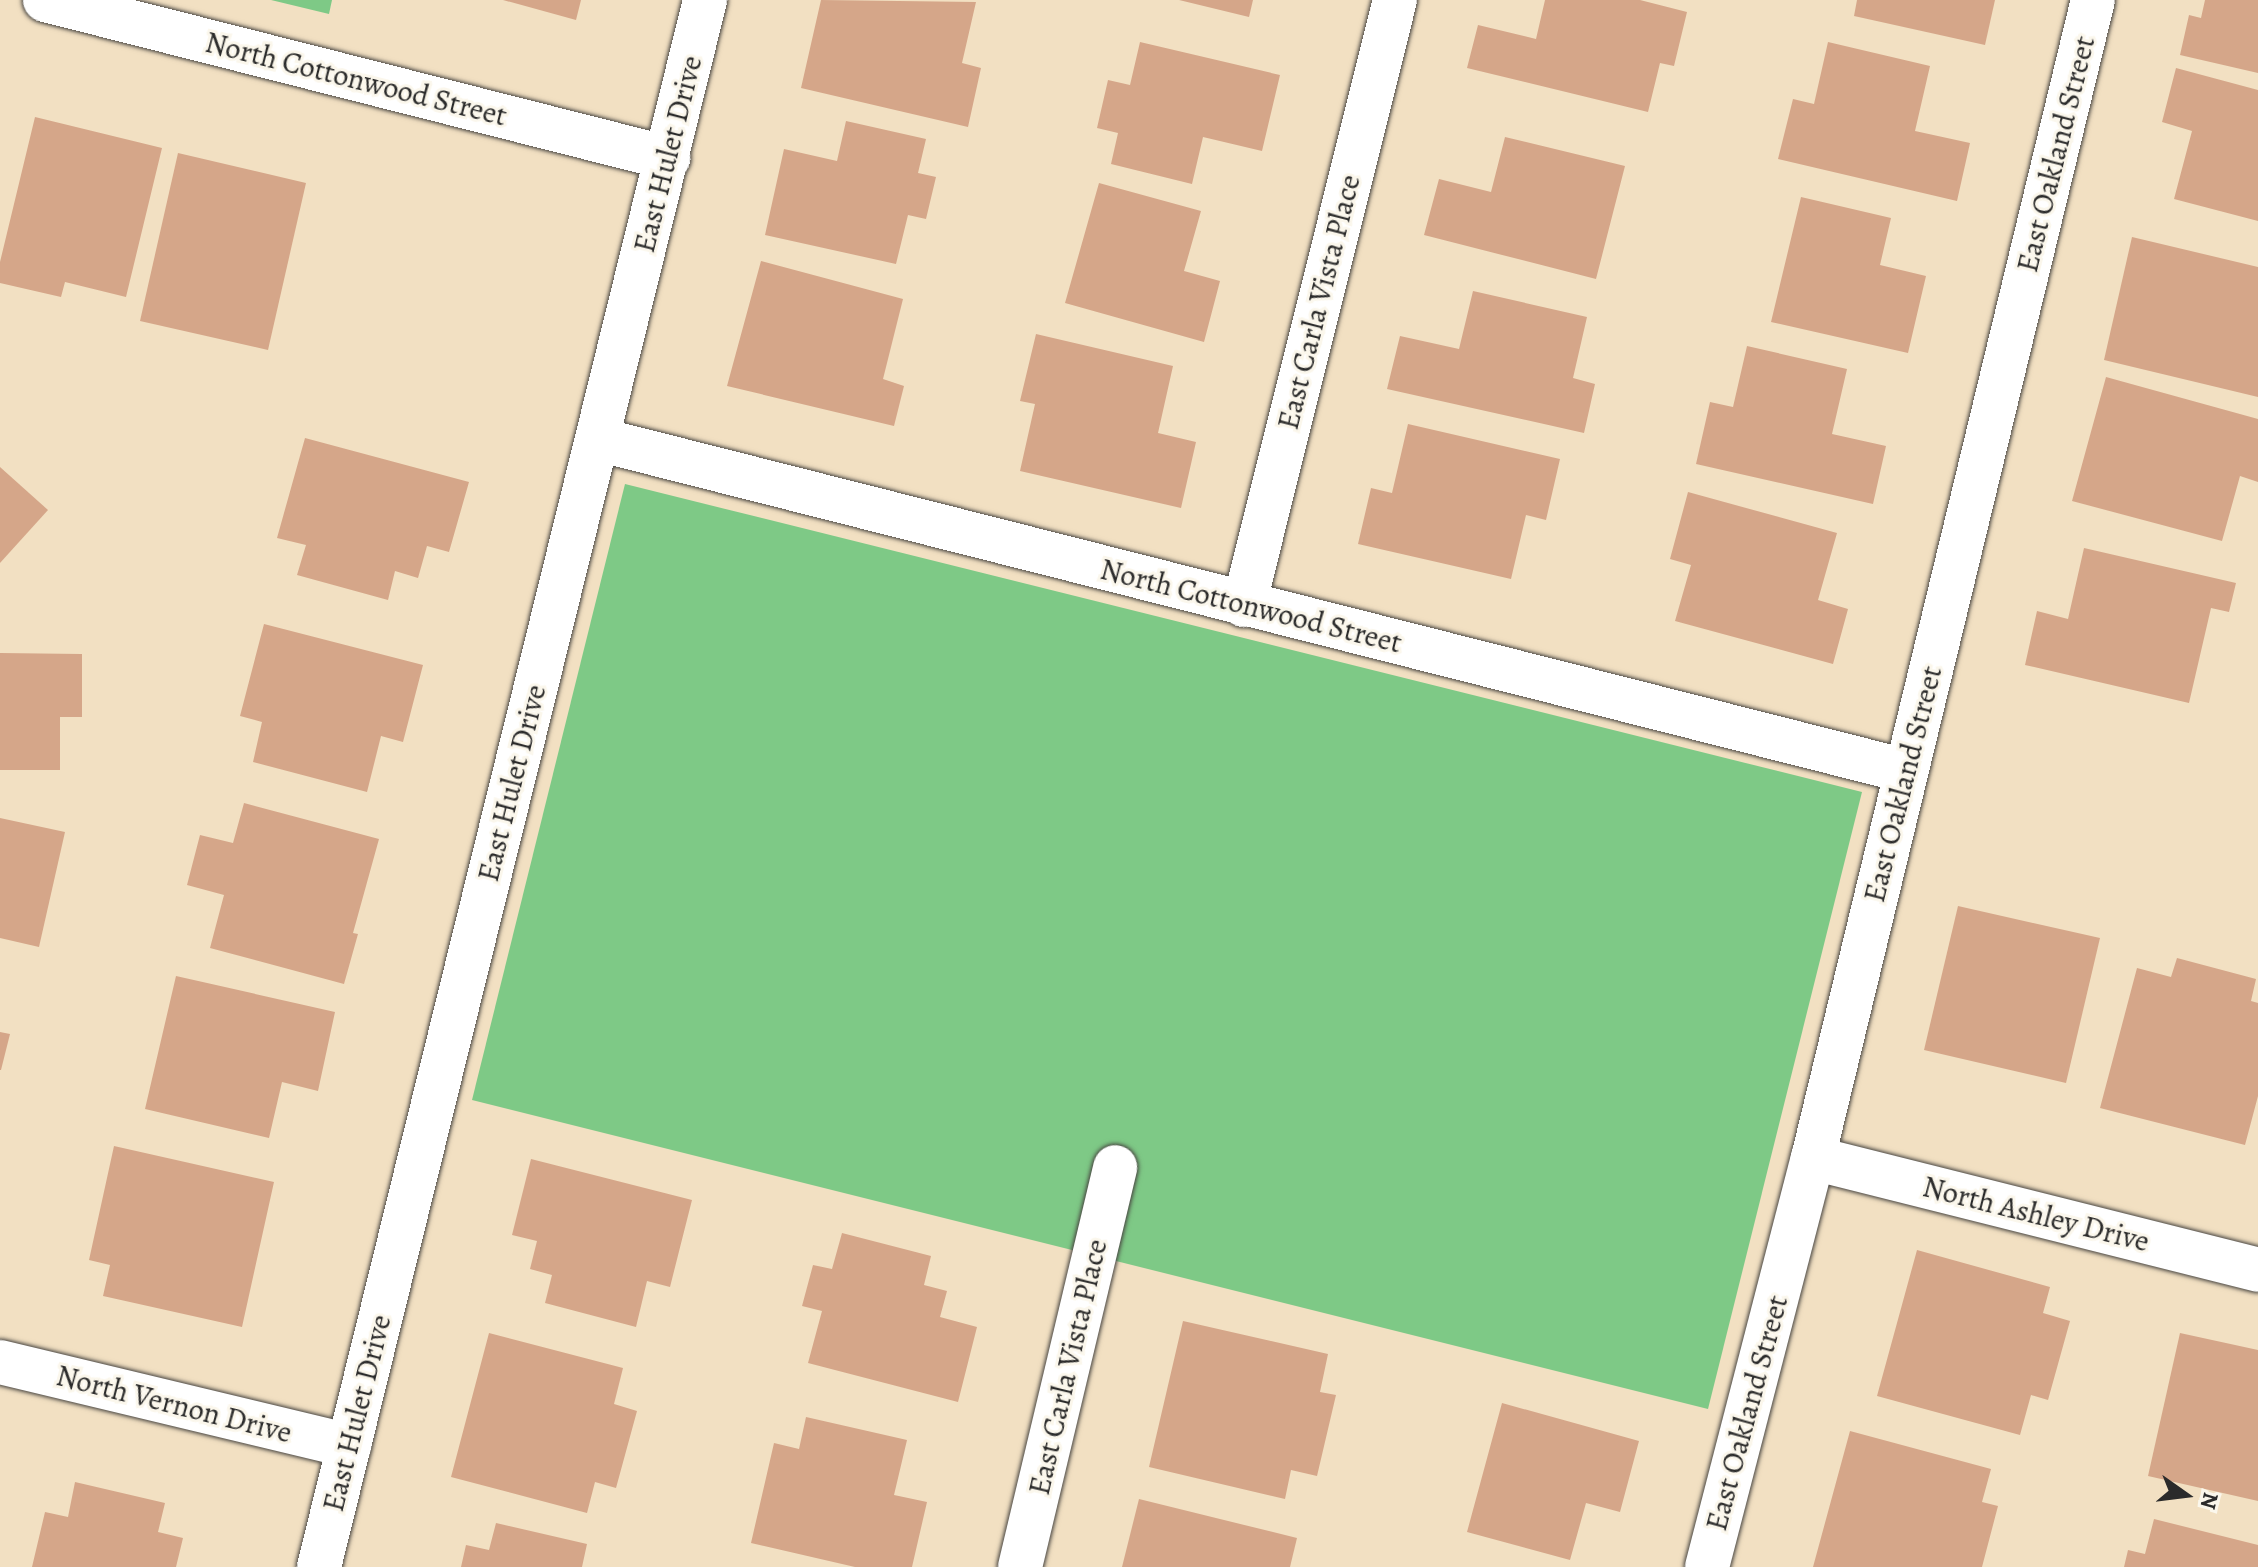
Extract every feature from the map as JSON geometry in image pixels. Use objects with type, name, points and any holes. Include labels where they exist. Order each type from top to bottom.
[{"type":"street","name":"North Cottonwood Street","points":[[45,0],[668,158]]},
{"type":"street","name":"East Hulet Drive","points":[[319,1567],[705,0]]},
{"type":"street","name":"East Carla Vista Place","points":[[1244,605],[1395,0]]},
{"type":"street","name":"East Oakland Street","points":[[1707,1567],[1813,1158],[2093,0]]},
{"type":"street","name":"North Cottonwood Street","points":[[597,439],[1906,771]]},
{"type":"street","name":"North Ashley Drive","points":[[1813,1158],[2258,1270]]},
{"type":"street","name":"East Carla Vista Place","points":[[1020,1567],[1115,1167]]},
{"type":"street","name":"North Vernon Drive","points":[[0,1362],[349,1446]]},
{"type":"green space","points":[[271,0],[332,0],[329,14]]},
{"type":"green space","points":[[625,484],[1862,792],[1708,1409],[472,1100]]},
{"type":"building","points":[[503,0],[581,0],[576,20]]},
{"type":"building","points":[[821,0],[976,2],[962,63],[981,68],[968,127],[801,88]]},
{"type":"building","points":[[1179,0],[1253,0],[1249,17]]},
{"type":"building","points":[[1545,0],[1640,0],[1687,12],[1674,66],[1660,63],[1648,112],[1467,68],[1478,25],[1536,39]]},
{"type":"building","points":[[1857,0],[1995,0],[1985,45],[1854,16]]},
{"type":"building","points":[[2205,0],[2258,0],[2258,73],[2180,55],[2189,15],[2201,18]]},
{"type":"building","points":[[1140,42],[1280,75],[1262,151],[1203,137],[1192,184],[1111,164],[1118,133],[1097,128],[1108,80],[1130,85]]},
{"type":"building","points":[[1828,42],[1930,66],[1915,131],[1970,143],[1957,201],[1778,159],[1793,99],[1814,104]]},
{"type":"building","points":[[2176,68],[2258,90],[2258,221],[2174,199],[2192,131],[2162,122]]},
{"type":"building","points":[[35,117],[162,148],[126,297],[65,282],[61,297],[0,283],[0,262]]},
{"type":"building","points":[[846,121],[926,139],[918,173],[936,177],[926,219],[908,215],[896,264],[765,235],[784,149],[837,161]]},
{"type":"building","points":[[1505,137],[1625,166],[1596,279],[1424,235],[1439,179],[1491,192]]},
{"type":"building","points":[[178,153],[306,183],[268,350],[140,321]]},
{"type":"building","points":[[1099,183],[1201,211],[1184,271],[1220,281],[1204,342],[1065,303]]},
{"type":"building","points":[[1801,197],[1891,218],[1880,265],[1926,276],[1908,353],[1771,322]]},
{"type":"building","points":[[2132,237],[2258,267],[2258,397],[2104,360]]},
{"type":"building","points":[[761,261],[903,299],[883,379],[904,386],[894,426],[727,386]]},
{"type":"building","points":[[1473,291],[1587,317],[1573,378],[1595,384],[1584,433],[1387,389],[1400,336],[1459,349]]},
{"type":"building","points":[[1036,334],[1173,366],[1158,433],[1196,442],[1181,508],[1020,471],[1035,404],[1020,401]]},
{"type":"building","points":[[1747,346],[1847,369],[1832,434],[1886,446],[1873,504],[1696,464],[1710,402],[1733,407]]},
{"type":"building","points":[[2106,377],[2258,419],[2258,482],[2240,476],[2222,541],[2072,501]]},
{"type":"building","points":[[1408,424],[1560,459],[1546,520],[1526,515],[1511,579],[1358,544],[1371,488],[1392,493]]},
{"type":"building","points":[[305,438],[469,482],[449,552],[427,546],[418,578],[395,571],[388,600],[297,575],[306,545],[277,538]]},
{"type":"building","points":[[0,467],[48,510],[0,563]]},
{"type":"building","points":[[1688,492],[1837,533],[1818,600],[1848,609],[1833,664],[1675,621],[1691,565],[1670,559]]},
{"type":"building","points":[[2084,548],[2236,583],[2229,612],[2211,608],[2189,703],[2025,665],[2037,611],[2068,619]]},
{"type":"building","points":[[264,624],[423,665],[403,742],[381,736],[367,792],[253,762],[262,722],[240,716]]},
{"type":"building","points":[[0,653],[82,654],[82,717],[60,717],[60,770],[0,770]]},
{"type":"building","points":[[244,803],[379,839],[353,933],[358,934],[344,984],[210,948],[224,895],[187,885],[200,835],[233,843]]},
{"type":"building","points":[[0,818],[65,832],[39,947],[0,938]]},
{"type":"building","points":[[1958,906],[2100,938],[2066,1083],[1924,1050]]},
{"type":"building","points":[[2177,958],[2256,979],[2251,1001],[2258,1003],[2258,1096],[2245,1145],[2100,1108],[2137,968],[2171,977]]},
{"type":"building","points":[[176,976],[335,1012],[318,1091],[282,1082],[269,1138],[145,1109]]},
{"type":"building","points":[[0,1032],[10,1034],[1,1070],[0,1070]]},
{"type":"building","points":[[114,1146],[274,1182],[242,1327],[103,1296],[110,1265],[89,1260]]},
{"type":"building","points":[[531,1159],[692,1200],[670,1287],[647,1281],[636,1327],[545,1303],[552,1275],[530,1269],[537,1241],[512,1235]]},
{"type":"building","points":[[842,1233],[931,1256],[924,1285],[947,1291],[940,1317],[977,1327],[958,1402],[808,1363],[822,1311],[802,1306],[813,1265],[832,1269]]},
{"type":"building","points":[[1917,1250],[2050,1287],[2043,1313],[2070,1321],[2048,1400],[2031,1395],[2020,1435],[1877,1396]]},
{"type":"building","points":[[1183,1321],[1328,1354],[1320,1392],[1336,1395],[1317,1476],[1291,1470],[1285,1499],[1149,1467]]},
{"type":"building","points":[[489,1333],[623,1368],[614,1404],[637,1411],[616,1488],[595,1482],[587,1513],[451,1477]]},
{"type":"building","points":[[2180,1333],[2258,1350],[2258,1501],[2148,1476]]},
{"type":"building","points":[[1502,1403],[1639,1441],[1620,1512],[1586,1503],[1570,1560],[1467,1532]]},
{"type":"building","points":[[806,1417],[907,1440],[894,1495],[927,1502],[912,1567],[855,1567],[751,1543],[774,1443],[799,1449]]},
{"type":"building","points":[[1850,1431],[1991,1469],[1982,1502],[1998,1506],[1982,1567],[1813,1567]]},
{"type":"building","points":[[75,1482],[165,1503],[158,1532],[183,1538],[176,1567],[32,1567],[45,1512],[68,1517]]},
{"type":"building","points":[[1139,1499],[1297,1538],[1290,1567],[1122,1567]]},
{"type":"building","points":[[2154,1519],[2258,1545],[2258,1567],[2124,1567],[2128,1550],[2145,1554]]},
{"type":"building","points":[[496,1523],[587,1544],[582,1567],[461,1567],[466,1545],[489,1550]]}]
